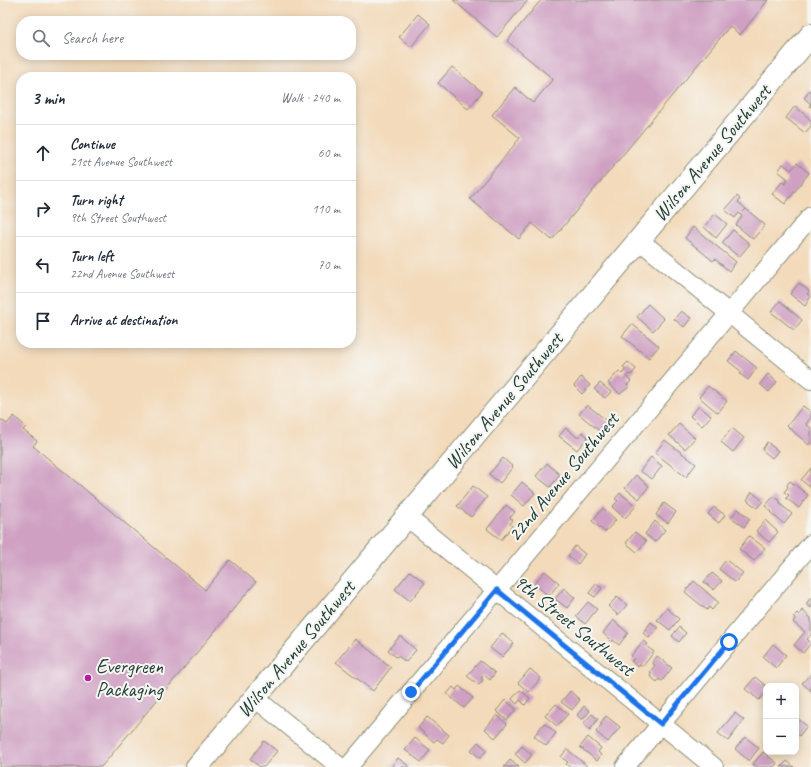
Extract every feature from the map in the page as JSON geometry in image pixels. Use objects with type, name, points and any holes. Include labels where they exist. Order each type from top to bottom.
[{"type":"main road","name":"Wilson Avenue Southwest","points":[[197,767],[811,35]]},
{"type":"street","name":"22nd Avenue Southwest","points":[[348,767],[811,216]]},
{"type":"street","points":[[639,240],[811,380]]},
{"type":"street","name":"9th Street Southwest","points":[[407,517],[714,767]]},
{"type":"street","points":[[625,767],[811,544]]},
{"type":"street","points":[[256,698],[340,767]]},
{"type":"building","points":[[453,0],[528,0],[497,37]]},
{"type":"building","points":[[541,0],[768,0],[740,35],[730,26],[552,240],[532,223],[519,239],[470,199],[520,138],[492,115],[515,87],[533,103],[553,79],[507,41]]},
{"type":"building","points":[[418,14],[430,24],[411,47],[399,37]]},
{"type":"building","points":[[452,67],[482,92],[468,109],[438,83]]},
{"type":"building","points":[[811,89],[811,104],[804,98]]},
{"type":"building","points":[[795,106],[811,120],[811,126],[805,133],[786,118]]},
{"type":"building","points":[[797,163],[809,173],[785,204],[772,194],[782,182],[785,184],[788,179],[778,171],[783,164],[791,170]]},
{"type":"building","points":[[737,196],[740,199],[738,202],[765,225],[753,239],[736,225],[742,216],[739,213],[735,218],[725,210]]},
{"type":"building","points":[[715,214],[727,224],[716,238],[704,227]]},
{"type":"building","points":[[693,227],[736,262],[729,271],[715,259],[713,261],[685,238]]},
{"type":"building","points":[[733,230],[750,244],[739,257],[722,243]]},
{"type":"building","points":[[799,283],[809,291],[807,294],[811,296],[805,306],[790,294]]},
{"type":"building","points":[[780,301],[802,320],[794,330],[771,312]]},
{"type":"building","points":[[648,304],[664,319],[653,331],[637,317]]},
{"type":"building","points":[[681,311],[691,318],[684,327],[674,319]]},
{"type":"building","points":[[632,324],[659,346],[649,358],[622,336]]},
{"type":"building","points":[[736,351],[757,368],[748,380],[740,374],[742,372],[728,361]]},
{"type":"building","points":[[628,362],[636,369],[631,375],[629,374],[626,377],[631,381],[627,385],[629,387],[620,394],[608,383],[619,371],[622,374],[626,369],[623,367]]},
{"type":"building","points":[[768,374],[777,382],[769,392],[760,384]]},
{"type":"building","points":[[581,377],[590,385],[582,394],[574,386]]},
{"type":"building","points":[[600,383],[611,392],[605,398],[594,389]]},
{"type":"building","points":[[708,386],[727,401],[718,413],[699,397]]},
{"type":"building","points":[[587,405],[611,424],[603,434],[579,414]]},
{"type":"building","points":[[699,406],[711,416],[702,426],[690,416]]},
{"type":"building","points":[[803,406],[811,412],[811,418],[806,424],[811,428],[811,442],[809,445],[787,426]]},
{"type":"building","name":"Evergreen Packaging","points":[[14,416],[26,427],[23,430],[37,441],[33,446],[205,590],[230,560],[256,582],[101,767],[0,767],[0,419],[7,424]]},
{"type":"building","points":[[679,424],[695,438],[685,449],[669,435]]},
{"type":"building","points":[[566,428],[578,438],[582,432],[588,437],[577,450],[559,436]]},
{"type":"building","points":[[732,428],[744,438],[733,452],[721,442]]},
{"type":"building","points":[[665,440],[696,464],[686,477],[655,453]]},
{"type":"building","points":[[767,442],[778,451],[772,458],[762,450]]},
{"type":"building","points":[[651,457],[662,466],[652,479],[640,471]]},
{"type":"building","points":[[503,458],[513,467],[500,483],[489,474]]},
{"type":"building","points":[[547,463],[560,475],[550,487],[536,476]]},
{"type":"building","points":[[811,468],[811,488],[801,480]]},
{"type":"building","points":[[636,475],[649,486],[639,499],[625,488]]},
{"type":"building","points":[[790,481],[808,495],[799,508],[786,498],[789,495],[784,492]]},
{"type":"building","points":[[522,482],[535,493],[524,506],[511,495]]},
{"type":"building","points":[[473,486],[487,497],[471,517],[457,506]]},
{"type":"building","points":[[752,492],[763,501],[757,508],[747,500]]},
{"type":"building","points":[[620,493],[636,506],[625,518],[612,507],[618,501],[615,499]]},
{"type":"building","points":[[774,496],[781,502],[779,503],[792,514],[784,524],[765,506]]},
{"type":"building","points":[[664,503],[676,512],[668,523],[656,515]]},
{"type":"building","points":[[506,505],[515,512],[510,518],[513,520],[510,524],[512,526],[501,540],[487,529]]},
{"type":"building","points":[[714,507],[725,515],[719,523],[708,514]]},
{"type":"building","points":[[603,508],[616,520],[605,532],[592,521]]},
{"type":"building","points":[[738,509],[750,519],[744,527],[731,517]]},
{"type":"building","points":[[765,520],[778,532],[769,542],[756,531]]},
{"type":"building","points":[[655,521],[665,530],[655,542],[645,534]]},
{"type":"building","points":[[635,532],[646,541],[637,552],[626,543]]},
{"type":"building","points":[[749,536],[765,548],[754,561],[739,549]]},
{"type":"building","points":[[575,546],[585,554],[578,564],[568,556]]},
{"type":"building","points":[[726,560],[743,573],[735,582],[719,569]]},
{"type":"building","points":[[410,571],[425,583],[410,601],[395,589]]},
{"type":"building","points":[[545,571],[559,583],[549,596],[534,584]]},
{"type":"building","points":[[712,573],[722,581],[714,590],[704,582]]},
{"type":"building","points":[[694,581],[718,602],[712,610],[709,607],[707,610],[685,592]]},
{"type":"building","points":[[596,584],[602,588],[595,597],[589,593]]},
{"type":"building","points":[[564,588],[575,598],[567,608],[555,599]]},
{"type":"building","points":[[617,597],[627,605],[618,615],[608,606]]},
{"type":"building","points":[[811,597],[811,608],[806,604]]},
{"type":"building","points":[[588,602],[597,609],[585,624],[576,616]]},
{"type":"building","points":[[667,608],[679,619],[670,630],[657,620]]},
{"type":"building","points":[[802,610],[811,618],[811,635],[807,639],[811,643],[803,653],[794,645],[805,632],[793,622],[795,619],[793,617],[797,613],[799,615]]},
{"type":"building","points":[[613,620],[628,633],[619,645],[613,640],[612,642],[603,633]]},
{"type":"building","points":[[651,622],[658,628],[649,638],[643,633]]},
{"type":"building","points":[[679,627],[686,633],[679,642],[672,636]]},
{"type":"building","points":[[502,633],[514,643],[502,657],[490,648]]},
{"type":"building","points":[[400,636],[416,650],[406,662],[398,656],[396,657],[388,650]]},
{"type":"building","points":[[355,639],[391,667],[373,691],[336,662]]},
{"type":"building","points":[[643,641],[648,644],[646,646],[654,652],[643,666],[640,664],[638,667],[631,661],[634,659],[631,656]]},
{"type":"building","points":[[773,644],[786,655],[776,668],[763,657]]},
{"type":"building","points":[[657,656],[672,668],[662,681],[659,679],[657,682],[650,676],[652,673],[650,672],[655,665],[652,663]]},
{"type":"building","points":[[480,661],[495,673],[490,680],[484,675],[481,678],[483,680],[479,685],[467,676]]},
{"type":"building","points":[[530,669],[541,678],[529,692],[518,683]]},
{"type":"building","points":[[811,673],[811,691],[802,683]]},
{"type":"building","points":[[755,677],[763,684],[763,695],[759,700],[745,689]]},
{"type":"building","points":[[459,686],[473,698],[464,708],[447,694],[453,687],[456,690]]},
{"type":"building","points":[[520,690],[530,698],[525,705],[520,700],[517,704],[512,699]]},
{"type":"building","points":[[570,691],[580,700],[572,710],[561,702]]},
{"type":"building","points":[[505,700],[516,709],[507,720],[496,711]]},
{"type":"building","points":[[556,704],[568,714],[557,726],[545,716]]},
{"type":"building","points":[[584,706],[590,711],[582,720],[577,715]]},
{"type":"building","points":[[735,713],[744,720],[728,741],[718,733]]},
{"type":"building","points":[[592,714],[598,719],[590,730],[583,724]]},
{"type":"building","points":[[497,715],[507,724],[495,738],[485,729]]},
{"type":"building","points":[[606,716],[620,727],[608,742],[596,732],[602,724],[600,723]]},
{"type":"building","points":[[427,717],[449,735],[443,743],[437,739],[434,742],[418,728]]},
{"type":"building","points":[[799,720],[807,726],[799,736]]},
{"type":"building","points":[[544,723],[556,733],[546,746],[534,736]]},
{"type":"building","points":[[588,737],[601,748],[598,752],[601,755],[597,761],[580,747]]},
{"type":"building","points":[[745,737],[759,748],[749,761],[735,749]]},
{"type":"building","points":[[415,738],[430,750],[421,762],[405,750]]},
{"type":"building","points":[[264,741],[277,751],[264,767],[260,767],[250,759]]},
{"type":"building","points":[[478,742],[487,750],[480,758],[471,750]]},
{"type":"building","points":[[522,746],[532,755],[525,763],[515,754]]},
{"type":"building","points":[[567,749],[587,766],[570,767],[566,764],[568,762],[561,757]]},
{"type":"building","points":[[763,752],[763,755],[767,755],[777,763],[774,767],[757,767],[753,764]]},
{"type":"building","points":[[398,758],[410,767],[391,767]]},
{"type":"building","points":[[510,760],[519,767],[504,767]]},
{"type":"building","points":[[787,761],[794,767],[781,767]]},
{"type":"place","name":"Evergreen Packaging","points":[[88,678]]},
{"type":"route","points":[[411,692],[497,590],[661,724],[729,642]]}]
